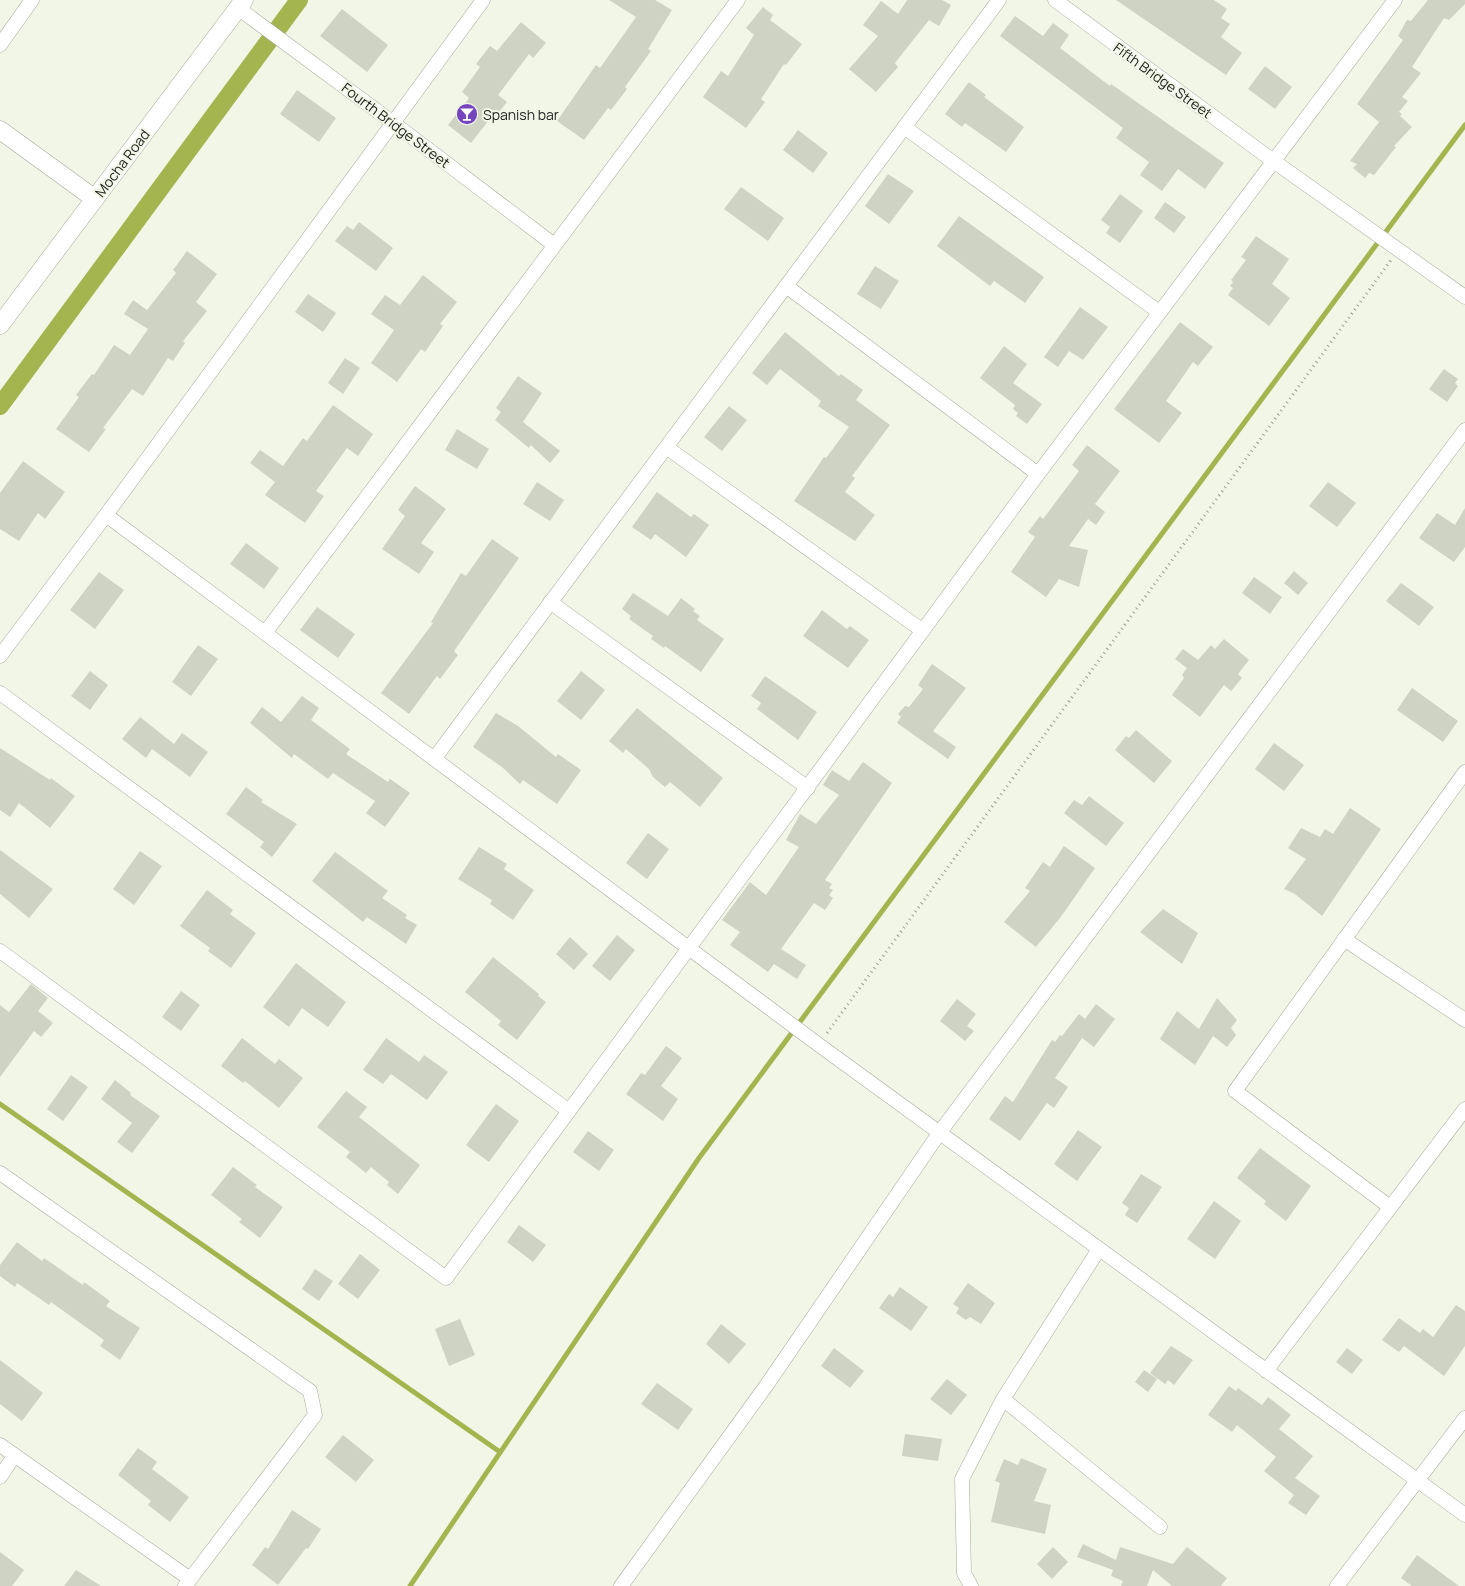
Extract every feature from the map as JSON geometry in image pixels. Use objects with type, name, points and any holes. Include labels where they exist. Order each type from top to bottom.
[{"type":"street","points":[[0,45],[32,0]]},
{"type":"street","points":[[0,656],[106,515],[483,0]]},
{"type":"street","points":[[265,633],[553,244],[738,0]]},
{"type":"street","points":[[434,759],[999,0]]},
{"type":"street","name":"Fifth Bridge Street","points":[[1055,0],[1272,160],[1465,297]]},
{"type":"street","points":[[0,952],[446,1278],[1038,474],[1272,160],[1395,0]]},
{"type":"street","name":"Fourth Bridge Street","points":[[241,4],[255,21],[553,244]]},
{"type":"street","name":"Mocha Road","points":[[0,325],[241,4]]},
{"type":"street","points":[[904,127],[1159,312]]},
{"type":"street","points":[[0,130],[95,199]]},
{"type":"street","points":[[786,286],[1038,474]]},
{"type":"street","points":[[622,1586],[766,1386],[940,1132],[1465,430]]},
{"type":"street","points":[[666,447],[923,631]]},
{"type":"street","points":[[106,515],[819,1045],[1465,1515]]},
{"type":"street","points":[[550,602],[808,788]]},
{"type":"street","points":[[0,693],[569,1111]]},
{"type":"street","points":[[1390,1207],[1235,1091],[1465,772]]},
{"type":"street","points":[[1344,939],[1465,1020]]},
{"type":"street","points":[[1266,1371],[1465,1109]]},
{"type":"street","points":[[0,1173],[310,1391],[315,1415],[188,1582],[0,1445]]},
{"type":"street","points":[[971,1586],[964,1573],[962,1479],[1003,1399],[1099,1249]]},
{"type":"street","points":[[1003,1399],[1160,1527]]},
{"type":"street","points":[[1337,1586],[1465,1418]]},
{"type":"street","points":[[0,1477],[14,1456]]},
{"type":"path","points":[[819,1045],[1398,250]]},
{"type":"building","points":[[609,0],[655,0],[672,10],[648,49],[651,51],[625,87],[627,89],[611,110],[608,108],[584,140],[557,121],[596,65],[600,68],[636,17]]},
{"type":"building","points":[[907,0],[942,0],[951,5],[939,26],[929,20],[895,63],[898,67],[876,92],[849,69],[878,36],[863,25],[881,1],[898,14]]},
{"type":"building","points":[[1116,0],[1214,0],[1227,9],[1221,18],[1230,24],[1221,37],[1242,53],[1226,75]]},
{"type":"building","points":[[1428,0],[1465,0],[1465,4],[1449,20],[1444,18],[1412,67],[1421,73],[1402,97],[1408,101],[1399,112],[1402,114],[1400,116],[1412,127],[1394,146],[1396,147],[1374,175],[1369,173],[1365,178],[1353,168],[1357,164],[1350,161],[1379,122],[1357,104],[1403,40],[1398,36],[1407,20],[1411,21]]},
{"type":"building","points":[[763,7],[773,15],[770,20],[802,44],[786,65],[784,64],[761,99],[765,102],[746,128],[703,97],[721,71],[728,76],[754,35],[746,28]]},
{"type":"building","points":[[342,9],[388,45],[367,72],[320,36]]},
{"type":"building","points":[[1015,16],[1043,36],[1053,23],[1069,35],[1060,48],[1110,86],[1111,84],[1224,163],[1205,189],[1178,169],[1162,191],[1140,175],[1149,162],[1116,138],[1123,128],[1000,36]]},
{"type":"building","points":[[521,22],[546,43],[533,58],[529,54],[498,95],[507,102],[495,117],[493,115],[471,143],[448,125],[469,98],[462,92],[480,67],[476,64],[490,46],[497,51]]},
{"type":"building","points":[[1265,66],[1292,87],[1275,109],[1248,89]]},
{"type":"building","points":[[969,82],[986,95],[984,97],[1024,127],[1006,152],[965,123],[962,127],[945,114]]},
{"type":"building","points":[[297,90],[336,118],[319,142],[280,114]]},
{"type":"building","points":[[798,130],[828,153],[813,173],[783,150]]},
{"type":"building","points":[[888,174],[914,191],[889,224],[865,206]]},
{"type":"building","points":[[741,187],[784,218],[768,241],[724,209]]},
{"type":"building","points":[[1120,194],[1143,211],[1120,243],[1106,233],[1110,227],[1101,220]]},
{"type":"building","points":[[1165,202],[1186,217],[1174,233],[1154,218]]},
{"type":"building","points":[[959,216],[1044,277],[1025,303],[994,281],[990,286],[937,246]]},
{"type":"building","points":[[359,222],[393,248],[376,271],[335,241],[347,226],[353,230]]},
{"type":"building","points":[[1256,236],[1289,259],[1272,284],[1290,298],[1269,326],[1228,295],[1233,288],[1230,286],[1233,282],[1231,280],[1246,260],[1241,257]]},
{"type":"building","points":[[187,251],[217,274],[196,302],[207,311],[183,341],[185,343],[173,361],[168,358],[143,396],[132,389],[103,428],[106,429],[89,452],[56,429],[79,397],[76,395],[92,374],[94,375],[114,345],[130,355],[148,329],[124,314],[133,300],[147,310],[176,273],[173,270]]},
{"type":"building","points":[[875,266],[899,281],[881,309],[857,294]]},
{"type":"building","points":[[423,275],[457,302],[440,324],[443,326],[425,352],[421,349],[397,382],[371,363],[394,330],[371,314],[385,295],[400,305]]},
{"type":"building","points":[[308,294],[336,313],[323,332],[295,312]]},
{"type":"building","points":[[1080,307],[1108,327],[1083,360],[1069,351],[1058,367],[1044,357]]},
{"type":"building","points":[[1180,322],[1213,347],[1198,366],[1193,362],[1166,401],[1182,413],[1159,443],[1114,409]]},
{"type":"building","points":[[785,332],[839,376],[841,374],[863,390],[856,400],[890,425],[852,476],[855,478],[845,492],[875,515],[855,541],[794,501],[824,457],[826,458],[849,427],[818,406],[821,401],[780,369],[767,385],[752,373]]},
{"type":"building","points":[[1004,346],[1027,364],[1013,383],[1042,404],[1027,424],[1016,416],[1018,413],[1013,409],[1015,405],[980,378]]},
{"type":"building","points":[[345,358],[360,368],[343,394],[328,383]]},
{"type":"building","points":[[1444,369],[1458,379],[1455,383],[1458,386],[1447,402],[1429,389]]},
{"type":"building","points":[[518,376],[542,393],[523,422],[560,451],[550,463],[531,445],[529,448],[495,420],[501,412],[496,408]]},
{"type":"building","points":[[333,405],[373,434],[358,456],[347,448],[316,491],[324,496],[305,523],[265,495],[275,482],[250,463],[260,450],[283,466],[303,438],[307,441]]},
{"type":"building","points":[[729,406],[747,420],[722,451],[704,437]]},
{"type":"building","points":[[457,429],[489,449],[477,469],[445,450]]},
{"type":"building","points":[[1087,445],[1120,471],[1095,504],[1105,512],[1096,525],[1088,519],[1069,546],[1088,550],[1079,587],[1059,579],[1046,597],[1011,572],[1035,537],[1028,532],[1040,516],[1043,519],[1079,471],[1072,465]]},
{"type":"building","points":[[23,461],[65,492],[45,519],[38,513],[19,541],[0,529],[0,493]]},
{"type":"building","points":[[537,482],[564,500],[550,521],[523,504]]},
{"type":"building","points":[[1328,482],[1356,503],[1337,527],[1309,506]]},
{"type":"building","points":[[415,486],[446,509],[421,543],[434,552],[419,574],[382,549],[405,516],[398,510]]},
{"type":"building","points":[[657,492],[691,517],[694,514],[709,525],[686,557],[655,534],[651,540],[632,527]]},
{"type":"building","points":[[1465,508],[1465,547],[1454,562],[1419,538],[1437,513],[1455,525]]},
{"type":"building","points":[[492,539],[519,558],[454,651],[458,655],[440,679],[437,676],[409,714],[381,693],[433,623],[431,622],[461,573],[466,576]]},
{"type":"building","points":[[246,543],[279,568],[264,589],[230,564]]},
{"type":"building","points":[[1294,571],[1308,583],[1298,595],[1284,583]]},
{"type":"building","points":[[99,572],[124,590],[95,629],[70,610]]},
{"type":"building","points":[[1254,577],[1282,597],[1270,614],[1242,593]]},
{"type":"building","points":[[1401,583],[1434,607],[1419,626],[1386,601]]},
{"type":"building","points":[[633,593],[668,616],[681,598],[695,609],[693,611],[700,616],[697,620],[724,639],[701,672],[665,646],[664,648],[651,639],[653,636],[629,619],[631,616],[622,609]]},
{"type":"building","points":[[317,607],[355,634],[338,658],[300,630]]},
{"type":"building","points":[[822,610],[847,629],[850,626],[869,640],[848,668],[803,636]]},
{"type":"building","points":[[1224,639],[1249,660],[1238,674],[1242,678],[1231,691],[1224,685],[1200,717],[1172,695],[1184,678],[1182,675],[1187,668],[1175,659],[1183,649],[1198,660],[1211,645],[1215,649]]},
{"type":"building","points":[[198,645],[218,659],[191,696],[172,682]]},
{"type":"building","points":[[932,664],[966,688],[933,731],[956,747],[948,759],[897,723],[901,717],[898,714],[905,706],[909,707],[923,689],[918,685]]},
{"type":"building","points":[[90,671],[108,685],[90,710],[71,696]]},
{"type":"building","points":[[581,671],[605,690],[581,720],[557,701]]},
{"type":"building","points":[[765,676],[817,712],[798,740],[757,709],[761,703],[751,696]]},
{"type":"building","points":[[1412,688],[1458,721],[1443,742],[1397,710]]},
{"type":"building","points":[[302,696],[319,708],[311,720],[350,749],[346,754],[388,782],[390,779],[410,793],[385,827],[366,813],[375,801],[333,773],[328,779],[294,754],[292,758],[250,723],[262,707],[281,722]]},
{"type":"building","points":[[637,708],[723,778],[700,807],[670,782],[665,787],[653,777],[649,769],[626,749],[623,753],[609,741]]},
{"type":"building","points":[[496,713],[518,726],[556,757],[558,754],[581,770],[557,804],[523,780],[520,784],[502,767],[473,747]]},
{"type":"building","points":[[140,717],[174,744],[182,733],[208,752],[190,777],[152,749],[146,758],[122,739]]},
{"type":"building","points":[[1136,730],[1172,761],[1154,783],[1115,750],[1126,736],[1129,738]]},
{"type":"building","points":[[1274,743],[1304,765],[1284,791],[1255,769]]},
{"type":"building","points":[[0,748],[50,780],[51,778],[75,796],[50,828],[19,803],[10,817],[0,810]]},
{"type":"building","points":[[863,762],[892,783],[825,880],[832,884],[829,888],[833,890],[829,895],[833,898],[825,910],[814,903],[781,949],[806,965],[797,979],[774,964],[768,972],[730,945],[740,932],[722,920],[750,882],[766,895],[799,847],[786,840],[800,814],[816,824],[839,795],[823,785],[832,770],[849,781]]},
{"type":"building","points":[[246,787],[263,800],[261,802],[297,824],[272,857],[260,847],[264,842],[226,814]]},
{"type":"building","points":[[1089,796],[1124,823],[1106,846],[1064,813],[1074,800],[1082,805]]},
{"type":"building","points":[[1350,808],[1381,829],[1322,916],[1295,894],[1284,889],[1306,859],[1288,848],[1301,828],[1320,837],[1325,829],[1333,834]]},
{"type":"building","points":[[648,833],[669,849],[647,879],[626,863]]},
{"type":"building","points":[[1064,846],[1095,868],[1060,918],[1036,947],[1004,922],[1030,891],[1025,888],[1043,862],[1050,867]]},
{"type":"building","points":[[479,847],[507,864],[504,869],[534,890],[513,920],[490,904],[492,900],[458,879]]},
{"type":"building","points":[[0,850],[53,889],[29,918],[0,894]]},
{"type":"building","points":[[140,851],[162,866],[134,905],[113,889]]},
{"type":"building","points":[[335,852],[388,891],[382,898],[407,915],[405,918],[417,925],[406,944],[367,917],[363,922],[312,881]]},
{"type":"building","points":[[207,890],[233,910],[230,914],[256,933],[231,968],[208,951],[210,948],[180,926]]},
{"type":"building","points":[[1163,909],[1198,933],[1182,964],[1140,932]]},
{"type":"building","points":[[617,935],[635,950],[610,981],[592,966]]},
{"type":"building","points":[[570,937],[588,954],[574,970],[556,954]]},
{"type":"building","points":[[493,957],[539,994],[538,996],[546,1002],[517,1040],[498,1025],[501,1021],[465,992]]},
{"type":"building","points":[[296,963],[346,1002],[328,1027],[302,1008],[289,1027],[263,1007]]},
{"type":"building","points":[[31,984],[48,998],[38,1011],[53,1023],[41,1037],[34,1031],[0,1077],[0,1005],[9,1012]]},
{"type":"building","points":[[181,991],[200,1005],[181,1031],[162,1017]]},
{"type":"building","points":[[1217,998],[1237,1020],[1231,1028],[1236,1035],[1227,1047],[1213,1036],[1195,1065],[1160,1039],[1177,1011],[1199,1029]]},
{"type":"building","points":[[957,999],[976,1014],[967,1026],[974,1031],[965,1041],[940,1021]]},
{"type":"building","points":[[1096,1004],[1115,1019],[1094,1047],[1082,1038],[1055,1078],[1068,1087],[1054,1108],[1047,1103],[1020,1141],[989,1119],[1005,1096],[1013,1102],[1052,1040],[1055,1042],[1060,1035],[1062,1036],[1079,1014],[1085,1019]]},
{"type":"building","points":[[242,1038],[275,1064],[279,1059],[303,1078],[279,1108],[245,1081],[243,1083],[221,1066]]},
{"type":"building","points":[[386,1038],[419,1062],[424,1055],[448,1072],[427,1100],[391,1074],[383,1084],[363,1070]]},
{"type":"building","points":[[666,1046],[682,1058],[661,1086],[678,1099],[663,1121],[626,1094],[641,1073],[645,1075]]},
{"type":"building","points":[[71,1075],[88,1087],[63,1121],[47,1109]]},
{"type":"building","points":[[115,1080],[131,1093],[130,1095],[160,1116],[132,1153],[117,1142],[132,1123],[101,1099]]},
{"type":"building","points":[[346,1091],[367,1107],[359,1117],[420,1165],[398,1194],[387,1185],[389,1182],[371,1167],[366,1173],[346,1157],[350,1152],[317,1127]]},
{"type":"building","points":[[496,1104],[519,1121],[489,1162],[466,1145]]},
{"type":"building","points":[[1078,1130],[1102,1147],[1077,1181],[1054,1164]]},
{"type":"building","points":[[588,1131],[614,1150],[599,1171],[573,1152]]},
{"type":"building","points":[[1260,1148],[1311,1186],[1286,1221],[1264,1204],[1266,1201],[1237,1178]]},
{"type":"building","points":[[233,1167],[257,1185],[255,1187],[283,1207],[260,1238],[239,1222],[242,1219],[211,1195]]},
{"type":"building","points":[[1141,1174],[1162,1187],[1137,1223],[1125,1215],[1129,1208],[1122,1203]]},
{"type":"building","points":[[1214,1201],[1241,1221],[1215,1259],[1187,1239]]},
{"type":"building","points":[[519,1225],[546,1245],[533,1262],[507,1242]]},
{"type":"building","points":[[17,1242],[42,1261],[44,1258],[83,1285],[84,1282],[110,1301],[106,1306],[140,1328],[120,1360],[100,1346],[104,1340],[51,1302],[49,1305],[17,1283],[15,1287],[0,1276],[0,1265]]},
{"type":"building","points":[[360,1254],[380,1270],[358,1299],[338,1284]]},
{"type":"building","points":[[315,1269],[333,1281],[319,1301],[302,1289]]},
{"type":"building","points":[[968,1283],[995,1303],[981,1324],[970,1317],[966,1320],[956,1313],[959,1308],[953,1304]]},
{"type":"building","points":[[900,1287],[928,1307],[911,1331],[879,1308],[889,1294],[893,1297]]},
{"type":"building","points":[[1456,1305],[1465,1311],[1465,1346],[1444,1376],[1404,1346],[1399,1352],[1382,1340],[1399,1318],[1420,1333],[1423,1329],[1433,1337]]},
{"type":"building","points":[[460,1319],[475,1355],[449,1366],[435,1329]]},
{"type":"building","points":[[721,1324],[746,1344],[729,1364],[706,1344]]},
{"type":"building","points":[[1171,1346],[1193,1360],[1174,1385],[1168,1380],[1165,1384],[1150,1373]]},
{"type":"building","points":[[834,1348],[864,1371],[850,1388],[821,1366]]},
{"type":"building","points":[[1347,1348],[1363,1360],[1352,1374],[1336,1362]]},
{"type":"building","points":[[0,1360],[43,1393],[22,1421],[0,1404]]},
{"type":"building","points":[[1144,1370],[1157,1379],[1148,1392],[1135,1382]]},
{"type":"building","points":[[947,1379],[967,1395],[951,1415],[930,1399]]},
{"type":"building","points":[[657,1383],[693,1409],[678,1430],[641,1404]]},
{"type":"building","points":[[1229,1386],[1236,1391],[1238,1388],[1262,1405],[1268,1397],[1291,1415],[1279,1429],[1313,1456],[1295,1478],[1320,1496],[1306,1515],[1288,1503],[1294,1495],[1264,1471],[1276,1457],[1237,1425],[1232,1432],[1208,1415]]},
{"type":"building","points":[[905,1434],[942,1439],[938,1461],[902,1456]]},
{"type":"building","points":[[343,1435],[374,1460],[356,1482],[325,1457]]},
{"type":"building","points":[[138,1448],[157,1462],[152,1469],[189,1497],[170,1522],[148,1505],[151,1501],[118,1475]]},
{"type":"building","points":[[1021,1458],[1047,1469],[1034,1501],[1051,1505],[1045,1534],[991,1522],[1000,1483],[995,1481],[1004,1459],[1018,1465]]},
{"type":"building","points":[[292,1510],[321,1529],[308,1549],[306,1548],[278,1585],[252,1565],[265,1547],[268,1549]]},
{"type":"building","points":[[1083,1544],[1116,1560],[1120,1547],[1173,1564],[1187,1547],[1227,1578],[1221,1586],[1172,1586],[1153,1570],[1147,1586],[1121,1586],[1123,1581],[1111,1576],[1113,1570],[1077,1557]]},
{"type":"building","points":[[1053,1547],[1068,1562],[1052,1579],[1037,1564]]},
{"type":"building","points":[[0,1552],[24,1570],[12,1586],[0,1586]]},
{"type":"building","points":[[1417,1555],[1459,1586],[1412,1586],[1401,1578]]},
{"type":"building","points":[[76,1570],[101,1586],[64,1586]]},
{"type":"waterway","points":[[0,406],[299,0]]},
{"type":"waterway","points":[[410,1586],[699,1158],[1465,125]]},
{"type":"waterway","points":[[0,1104],[500,1452]]},
{"type":"place","name":"Spanish bar","points":[[467,114]]}]
